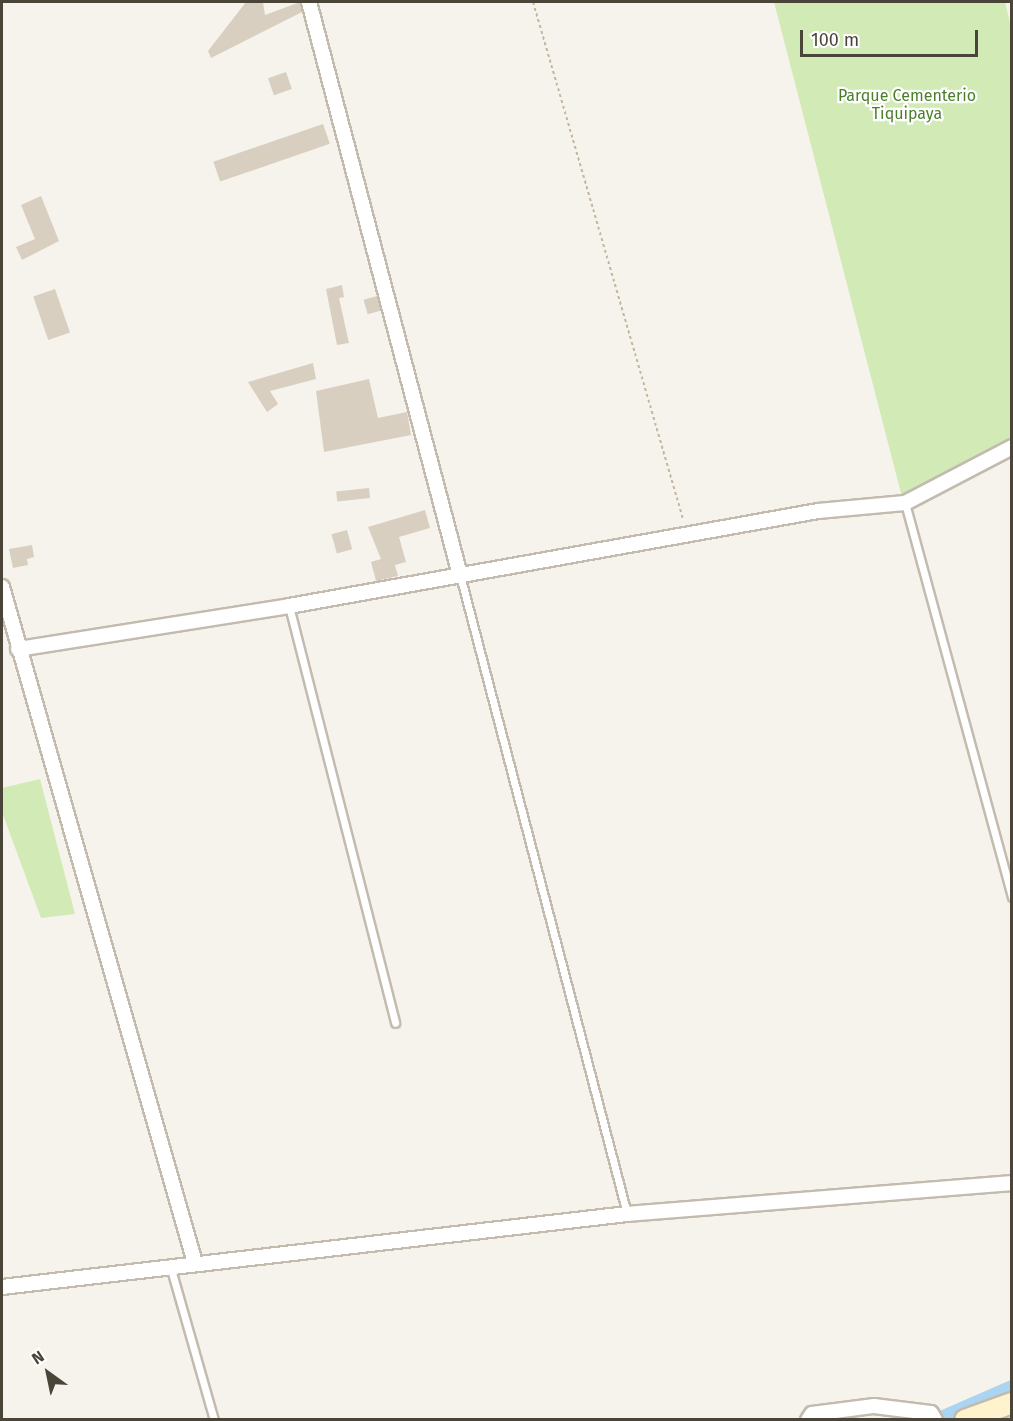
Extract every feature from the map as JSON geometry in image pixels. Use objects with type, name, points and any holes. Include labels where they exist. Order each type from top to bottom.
[{"type":"street","points":[[309,2],[460,575]]},
{"type":"street","points":[[18,649],[289,606],[818,511],[905,503],[1011,447]]},
{"type":"street","points":[[2,587],[195,1263]]},
{"type":"street","points":[[2,1287],[627,1214],[1011,1183]]},
{"type":"street","points":[[965,1419],[1011,1403]]},
{"type":"street","points":[[808,1419],[812,1414],[874,1406],[933,1416]]},
{"type":"lane","points":[[905,503],[1011,897]]},
{"type":"lane","points":[[460,575],[627,1214]]},
{"type":"lane","points":[[289,606],[395,1023]]},
{"type":"lane","points":[[171,1269],[214,1419]]},
{"type":"path","points":[[533,2],[683,519]]},
{"type":"green space","name":"Parque Cementerio Tiquipaya","points":[[774,2],[1005,2],[1011,27],[1011,438],[902,497]]},
{"type":"green space","points":[[40,779],[75,914],[41,918],[2,812],[2,788]]},
{"type":"building","points":[[246,2],[263,2],[265,15],[300,2],[302,12],[211,58],[208,51]]},
{"type":"building","points":[[286,72],[292,89],[274,95],[268,78]]},
{"type":"building","points":[[323,124],[330,144],[220,182],[213,162]]},
{"type":"building","points":[[41,196],[59,241],[22,260],[16,247],[35,239],[21,205]]},
{"type":"building","points":[[342,285],[344,297],[339,298],[349,343],[337,345],[326,289]]},
{"type":"building","points":[[55,289],[70,332],[48,340],[33,296]]},
{"type":"building","points":[[377,296],[381,310],[368,314],[364,300]]},
{"type":"building","points":[[313,363],[316,379],[270,391],[278,404],[267,412],[248,382]]},
{"type":"building","points":[[369,379],[378,418],[407,412],[411,435],[324,452],[316,391]]},
{"type":"building","points":[[369,488],[370,498],[337,501],[336,491]]},
{"type":"building","points":[[425,510],[430,528],[399,537],[406,562],[395,565],[398,576],[376,581],[371,562],[381,559],[368,527]]},
{"type":"building","points":[[347,530],[352,549],[337,553],[332,534]]},
{"type":"building","points":[[32,545],[34,557],[27,559],[28,565],[13,568],[9,549]]},
{"type":"waterway","points":[[934,1420],[1012,1386]]}]
